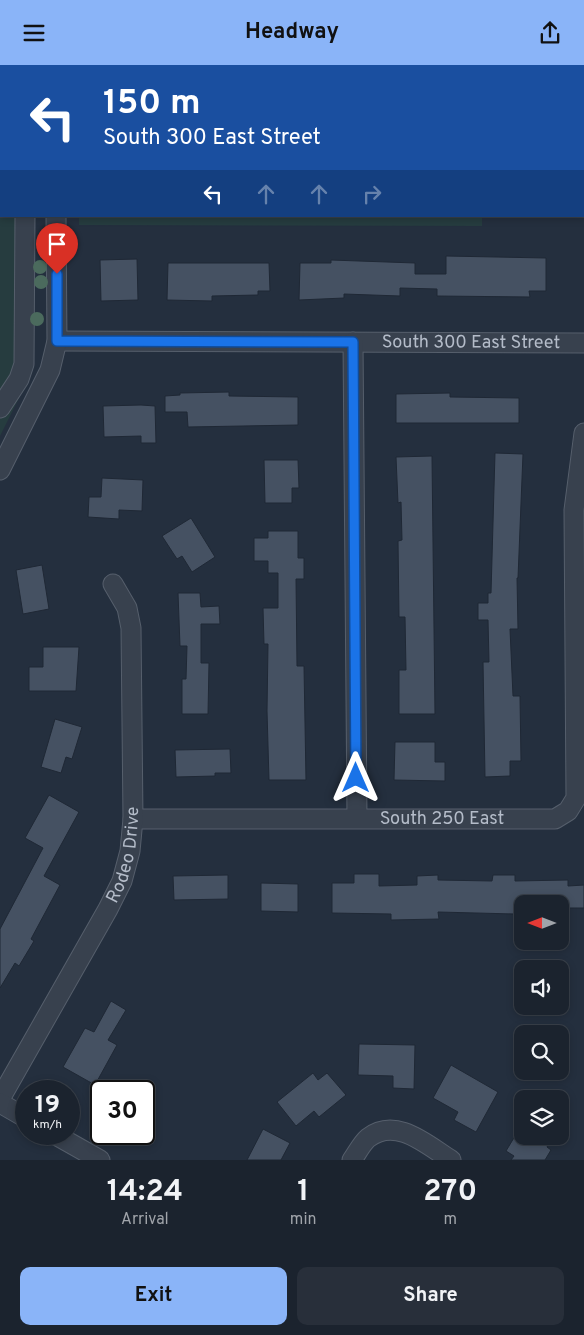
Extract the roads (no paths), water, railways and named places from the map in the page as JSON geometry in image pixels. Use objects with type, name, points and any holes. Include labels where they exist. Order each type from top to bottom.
[{"type":"street","points":[[2,400],[18,379],[24,364],[25,217]]},
{"type":"street","points":[[0,470],[50,370],[57,341],[56,217]]},
{"type":"street","name":"South 300 East Street","points":[[57,341],[584,343]]},
{"type":"street","points":[[353,342],[357,817]]},
{"type":"street","name":"South 250 East","points":[[133,819],[357,817],[555,819],[568,811],[576,798],[574,510],[584,433]]},
{"type":"street","name":"Rodeo Drive","points":[[0,1099],[108,909],[122,881],[130,851],[133,819],[131,629],[127,608],[112,584]]},
{"type":"street","points":[[0,1103],[15,1112]]},
{"type":"street","points":[[352,1160],[367,1139],[380,1131],[393,1129],[410,1134],[451,1160]]},
{"type":"street","points":[[73,1145],[100,1160]]}]
